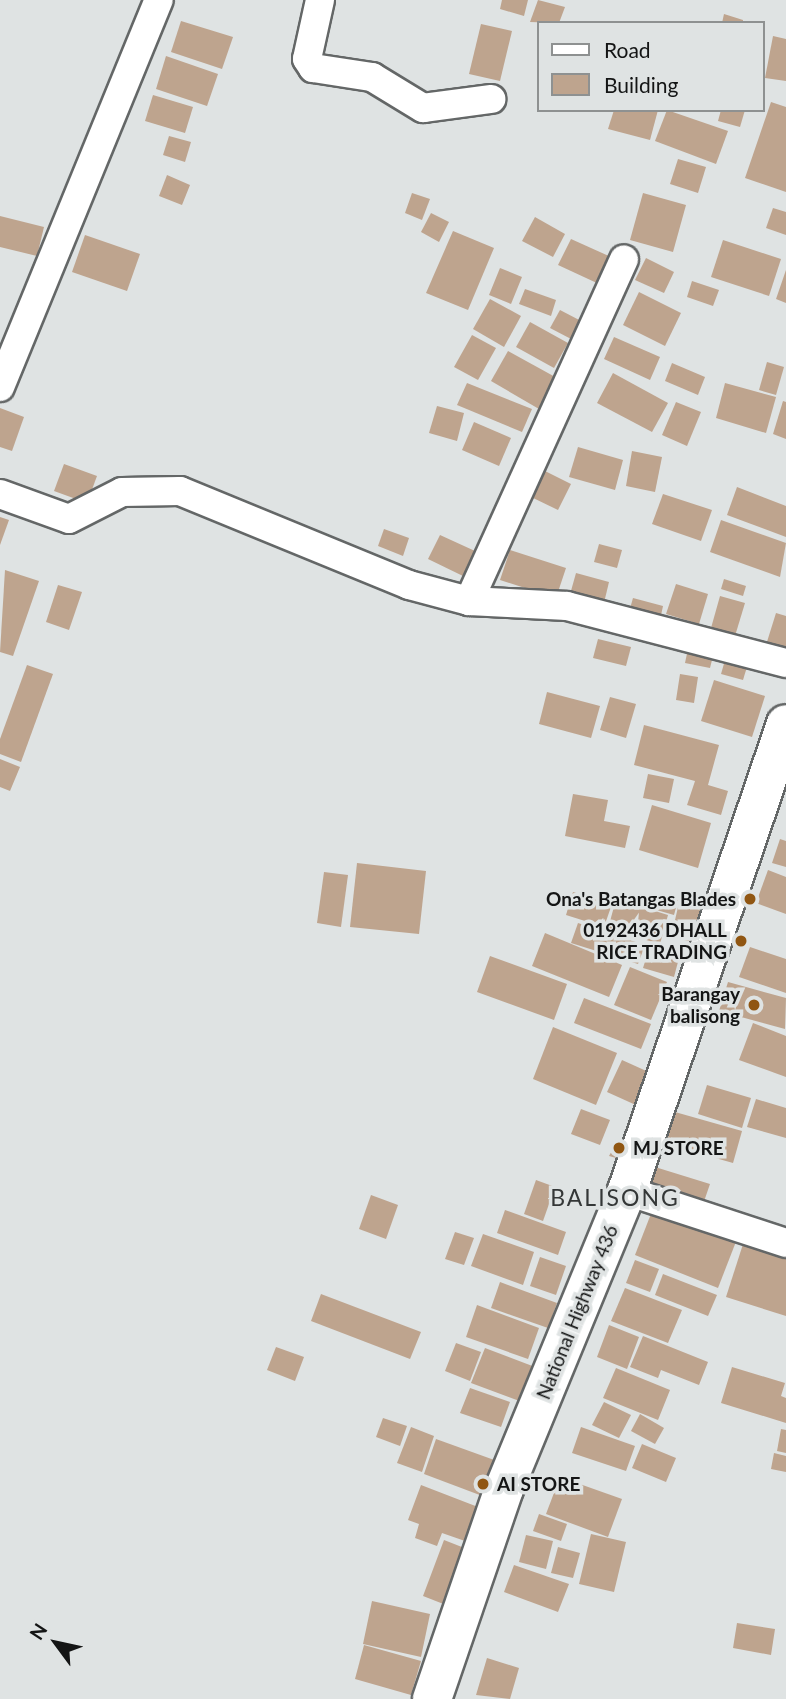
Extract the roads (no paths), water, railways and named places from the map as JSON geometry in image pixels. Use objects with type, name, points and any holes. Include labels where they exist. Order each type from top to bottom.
[{"type":"main road","name":"National Highway 436","points":[[432,1699],[504,1489],[627,1191],[786,724]]},
{"type":"street","points":[[0,387],[159,0]]},
{"type":"street","points":[[320,0],[307,59],[313,68],[372,77],[423,108],[491,99]]},
{"type":"street","points":[[469,601],[624,259]]},
{"type":"street","points":[[0,494],[69,519],[122,492],[180,491],[409,585],[469,601],[567,606],[786,663]]},
{"type":"street","points":[[627,1191],[786,1242]]},
{"type":"place","name":"Ona's Batangas Blades","points":[[750,899]]},
{"type":"place","name":"0192436 DHALL RICE TRADING","points":[[741,941]]},
{"type":"place","name":"Barangay balisong","points":[[754,1005]]},
{"type":"place","name":"MJ STORE","points":[[619,1148]]},
{"type":"place","name":"AI STORE","points":[[483,1484]]},
{"type":"district","name":"BALISONG","points":[[615,1197]]}]
